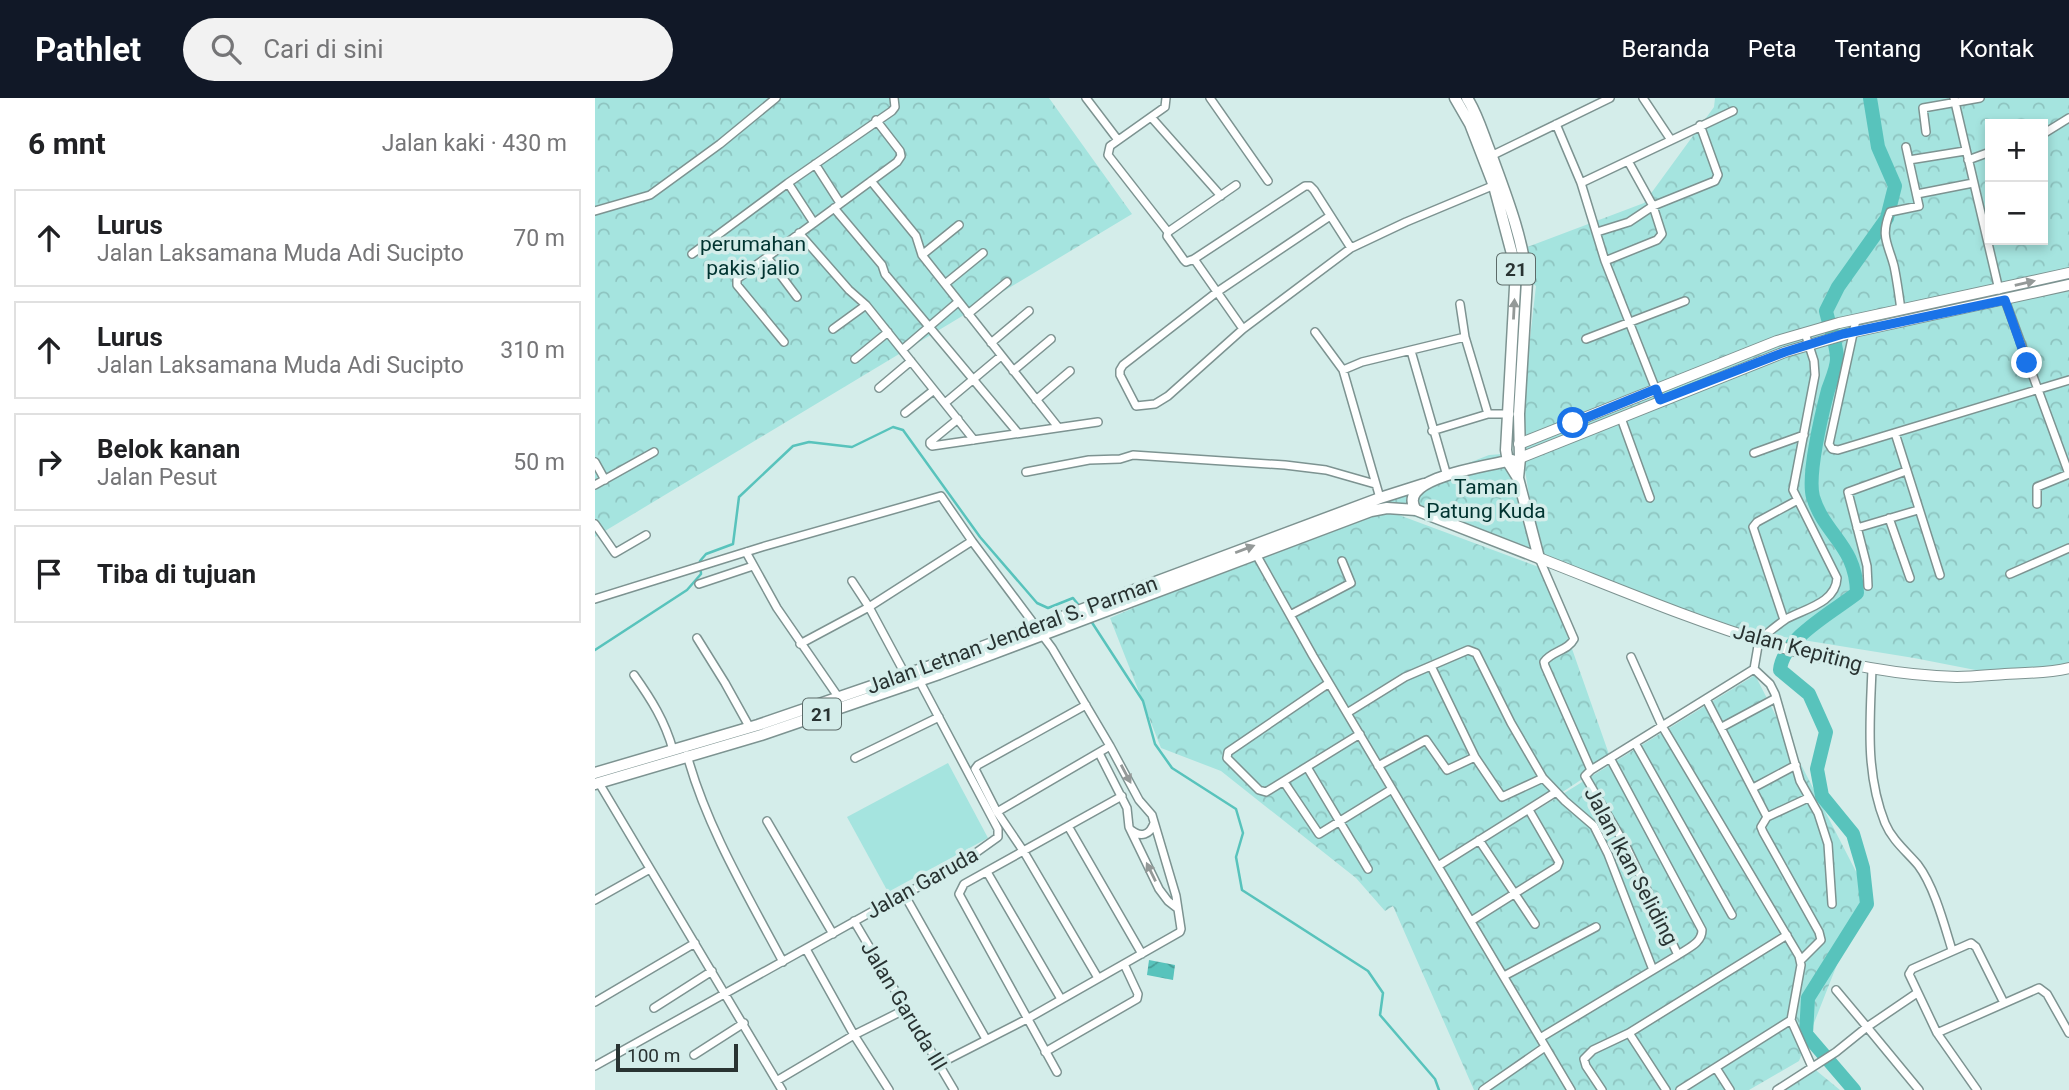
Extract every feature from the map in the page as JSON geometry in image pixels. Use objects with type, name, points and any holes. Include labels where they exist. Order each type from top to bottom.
[{"type":"highway","name":"21","points":[[1455,98],[1498,184]]},
{"type":"highway","name":"21","points":[[1467,98],[1478,118],[1491,156],[1515,269],[1514,414],[1507,456],[1518,478],[1539,558]]},
{"type":"highway","name":"21","points":[[1514,414],[1520,458],[1518,478]]},
{"type":"highway","name":"21","points":[[1424,484],[1507,456],[1519,444]]},
{"type":"highway","name":"21","points":[[1507,456],[1520,458]]},
{"type":"highway","name":"Jalan Letnan Jenderal S. Parman","points":[[596,780],[761,735],[919,680],[1380,498],[1424,484]]},
{"type":"highway","points":[[1416,510],[1413,497],[1424,484]]},
{"type":"highway","name":"Jalan Letnan Jenderal S. Parman","points":[[1113,603],[1257,556],[1371,511],[1387,508],[1416,510]]},
{"type":"highway","name":"21","points":[[1416,510],[1539,558]]},
{"type":"highway","name":"Jalan Letnan Jenderal S. Parman","points":[[596,780],[673,750],[1041,631]]},
{"type":"main road","points":[[1519,444],[1777,341],[1839,323],[2069,273]]},
{"type":"main road","points":[[1520,458],[1785,352],[1848,333],[2069,285]]},
{"type":"main road","name":"Jalan Kepiting","points":[[1539,558],[1771,645],[1872,669],[1959,677],[2069,668]]},
{"type":"street","points":[[595,211],[650,195],[720,144],[776,98]]},
{"type":"street","points":[[692,254],[892,111],[895,107],[894,98]]},
{"type":"street","points":[[1086,98],[1118,140]]},
{"type":"street","points":[[1166,98],[1165,107],[1109,146],[1108,155],[1168,232],[1167,236],[1186,262],[1305,186],[1314,190],[1351,248]]},
{"type":"street","points":[[1210,98],[1268,181]]},
{"type":"street","points":[[1491,156],[1609,98]]},
{"type":"street","points":[[1643,98],[1671,140]]},
{"type":"street","points":[[1926,132],[1923,108],[1980,98]]},
{"type":"street","points":[[1955,101],[1999,289]]},
{"type":"street","points":[[1581,183],[1733,111]]},
{"type":"street","points":[[1151,117],[1221,196]]},
{"type":"street","points":[[2048,131],[2069,118]]},
{"type":"street","points":[[784,342],[736,282],[742,274],[897,162],[901,156],[900,151],[876,120]]},
{"type":"street","points":[[1556,124],[1581,183],[1605,261],[1660,400]]},
{"type":"street","points":[[1597,232],[1629,222],[1653,205],[1711,183],[1717,178],[1700,125]]},
{"type":"street","points":[[1901,310],[1894,266],[1884,232],[1892,211],[1918,207],[1906,147]]},
{"type":"street","points":[[1909,160],[1965,150]]},
{"type":"street","points":[[1968,160],[1985,154]]},
{"type":"street","points":[[1605,261],[1662,237],[1653,205],[1628,160]]},
{"type":"street","points":[[815,164],[837,206],[929,327],[1018,433]]},
{"type":"street","points":[[871,181],[916,236],[922,255],[1058,427]]},
{"type":"street","points":[[788,183],[814,222]]},
{"type":"street","points":[[1917,194],[1973,183]]},
{"type":"street","points":[[1330,216],[1217,292],[1123,365],[1121,375],[1136,406],[1161,401],[1243,328],[1351,248],[1498,184]]},
{"type":"street","points":[[1168,232],[1236,185]]},
{"type":"street","points":[[922,255],[959,225]]},
{"type":"street","points":[[799,233],[849,290],[866,305],[974,439]]},
{"type":"street","points":[[945,285],[983,254]]},
{"type":"street","points":[[767,257],[797,297]]},
{"type":"street","points":[[1194,259],[1243,328]]},
{"type":"street","points":[[968,314],[1007,282]]},
{"type":"street","points":[[2005,300],[2069,474],[2036,488],[2037,503]]},
{"type":"street","points":[[1585,339],[1685,301]]},
{"type":"street","points":[[902,350],[958,302]]},
{"type":"street","points":[[1460,304],[1465,337],[1488,414]]},
{"type":"street","points":[[833,329],[866,305]]},
{"type":"street","points":[[991,342],[1029,311]]},
{"type":"street","points":[[1856,320],[1848,333],[1830,447],[1838,450],[2069,380]]},
{"type":"street","points":[[855,359],[888,332]]},
{"type":"street","points":[[1315,332],[1343,370],[1380,498]]},
{"type":"street","points":[[1588,773],[1753,669],[1759,640],[1784,620],[1826,599],[1837,583],[1837,578],[1797,502],[1793,484],[1815,375],[1814,344],[1807,332]]},
{"type":"street","points":[[1343,370],[1362,362],[1465,337]]},
{"type":"street","points":[[1013,371],[1051,339]]},
{"type":"street","points":[[1411,351],[1447,476]]},
{"type":"street","points":[[945,403],[1001,356]]},
{"type":"street","points":[[879,388],[911,361]]},
{"type":"street","points":[[1036,400],[1070,371]]},
{"type":"street","points":[[905,413],[934,390]]},
{"type":"street","points":[[1433,430],[1488,414],[1514,414]]},
{"type":"street","points":[[1621,418],[1650,498]]},
{"type":"street","points":[[958,419],[930,444],[932,446],[1098,422]]},
{"type":"street","points":[[1895,433],[1940,575]]},
{"type":"street","points":[[1754,453],[1804,435]]},
{"type":"street","points":[[595,485],[654,452]]},
{"type":"street","points":[[1026,472],[1133,455],[1248,461],[1326,470],[1375,484]]},
{"type":"street","points":[[595,462],[605,480]]},
{"type":"street","points":[[1868,586],[1867,566],[1848,492],[1906,471]]},
{"type":"street","points":[[595,599],[939,496],[1041,631],[1139,800],[1152,815],[1176,896],[1181,931],[1027,1019],[939,1064]]},
{"type":"street","points":[[1784,620],[1753,527],[1756,522],[1797,502]]},
{"type":"street","points":[[1857,528],[1918,510]]},
{"type":"street","points":[[1889,518],[1910,578]]},
{"type":"street","points":[[595,524],[615,553],[646,535]]},
{"type":"street","points":[[800,644],[869,607],[972,541]]},
{"type":"street","points":[[2010,574],[2069,548]]},
{"type":"street","points":[[746,552],[800,644],[839,698]]},
{"type":"street","points":[[1257,556],[1329,683],[1569,1086],[1560,1090]]},
{"type":"street","name":"Jalan Ikan Seliding","points":[[1539,558],[1574,639],[1570,646],[1548,656],[1544,662],[1545,666],[1588,773],[1678,955]]},
{"type":"street","points":[[1290,615],[1351,583],[1342,561]]},
{"type":"street","points":[[699,584],[753,566]]},
{"type":"street","points":[[852,581],[905,674]]},
{"type":"street","points":[[697,638],[750,727]]},
{"type":"street","points":[[1347,713],[1405,677],[1468,650],[1476,653],[1511,723],[1543,778],[1594,826],[1653,970]]},
{"type":"street","points":[[1631,657],[1662,726],[1801,960]]},
{"type":"street","points":[[1430,666],[1475,757],[1502,797],[1543,778]]},
{"type":"street","points":[[1753,669],[1770,684],[1808,798],[1818,813],[1828,844],[1832,904]]},
{"type":"street","points":[[1872,669],[1869,742],[1874,789],[1886,826],[1918,866],[1926,881],[1952,950]]},
{"type":"street","points":[[634,675],[657,708],[673,750]]},
{"type":"street","name":"Jalan Garuda","points":[[595,1066],[957,867],[998,837],[998,829],[919,680]]},
{"type":"street","points":[[1329,683],[1227,753],[1227,758],[1261,792],[1284,782],[1360,734]]},
{"type":"street","points":[[1722,727],[1776,698]]},
{"type":"street","points":[[1706,699],[1767,817]]},
{"type":"street","points":[[1086,705],[975,769],[997,812],[1024,852],[1098,978]]},
{"type":"street","points":[[855,758],[939,717]]},
{"type":"street","points":[[1378,766],[1426,740],[1447,770],[1475,757]]},
{"type":"street","points":[[1635,743],[1732,915]]},
{"type":"street","points":[[997,812],[1110,746]]},
{"type":"street","points":[[1099,753],[1122,796],[1127,808],[1128,823],[1159,890],[1177,908]]},
{"type":"street","points":[[687,755],[735,872],[783,962]]},
{"type":"street","points":[[1540,1038],[1678,955],[1702,937],[1702,930],[1610,758]]},
{"type":"street","points":[[1753,788],[1796,765]]},
{"type":"street","points":[[1307,767],[1368,869]]},
{"type":"street","points":[[596,780],[782,1090]]},
{"type":"street","points":[[1284,782],[1317,834],[1392,789]]},
{"type":"street","points":[[1438,866],[1556,792]]},
{"type":"street","points":[[1057,1072],[960,898],[961,889],[964,884],[1122,796]]},
{"type":"street","points":[[1808,798],[1767,817],[1761,827],[1821,940],[1801,960],[1791,1020],[1812,1067]]},
{"type":"street","points":[[1471,921],[1558,864],[1528,810]]},
{"type":"street","points":[[767,821],[833,933]]},
{"type":"street","points":[[1131,830],[1145,835],[1154,823]]},
{"type":"street","points":[[1068,826],[1142,954]]},
{"type":"street","points":[[1479,840],[1535,924]]},
{"type":"street","points":[[595,900],[650,869]]},
{"type":"street","points":[[988,872],[1061,999]]},
{"type":"street","points":[[904,894],[986,1039]]},
{"type":"street","name":"Jalan Garuda III","points":[[854,922],[954,1090]]},
{"type":"street","points":[[1504,976],[1596,927]]},
{"type":"street","points":[[1602,1090],[1584,1061],[1594,1050],[1629,1033],[1787,934]]},
{"type":"street","points":[[595,1002],[695,943]]},
{"type":"street","points":[[1977,1090],[1937,1033],[1909,976],[1910,971],[1966,943],[1974,944],[2004,1003]]},
{"type":"street","points":[[806,949],[854,1035],[889,1090]]},
{"type":"street","points":[[1045,1052],[1137,999],[1138,994],[1124,964]]},
{"type":"street","points":[[654,1008],[712,971]]},
{"type":"street","points":[[1937,1033],[2039,988],[2047,995],[2069,1033]]},
{"type":"street","points":[[1836,990],[1919,1090]]},
{"type":"street","points":[[1777,1090],[1836,1052],[1917,993]]},
{"type":"street","points":[[778,1080],[854,1035],[906,1009]]},
{"type":"street","points":[[1679,1090],[1791,1020]]},
{"type":"street","points":[[694,1055],[744,1023]]},
{"type":"street","points":[[1629,1033],[1666,1090]]},
{"type":"street","points":[[1483,1090],[1545,1047]]},
{"type":"street","points":[[1716,1068],[1730,1090]]},
{"type":"street","points":[[1791,1081],[1797,1090]]},
{"type":"green space","name":"perumahan pakis jalio","points":[[595,98],[1049,98],[1132,214],[595,537]]},
{"type":"green space","name":"Taman Patung Kuda","points":[[1715,98],[2069,98],[2069,663],[2001,675],[1747,631],[1539,558],[1530,559],[1372,501],[1489,455],[1516,453],[1530,501],[1519,434],[1536,286],[1498,258],[1644,203],[1714,107]]},
{"type":"green space","points":[[1372,505],[1544,569],[1611,760],[1511,826],[1755,675],[1866,891],[1799,1061],[1749,1090],[1474,1090],[1393,906],[1385,911],[1356,878],[1221,771],[1161,748],[1110,618]]},
{"type":"green space","points":[[948,763],[988,838],[888,892],[847,817]]},
{"type":"green space","points":[[1812,1067],[1840,1090],[1775,1090]]},
{"type":"water","points":[[1149,960],[1175,965],[1173,980],[1147,975]]},
{"type":"waterway","points":[[1854,1090],[1806,1034],[1808,998],[1867,904],[1863,868],[1853,834],[1822,796],[1817,769],[1826,732],[1809,694],[1780,670],[1783,658],[1799,637],[1857,593],[1855,577],[1846,552],[1825,522],[1813,497],[1812,474],[1822,413],[1837,363],[1836,347],[1826,311],[1838,287],[1887,218],[1895,186],[1878,147],[1870,98]]},
{"type":"waterway","points":[[595,650],[687,590],[701,574],[700,561],[706,554],[733,544],[739,497],[793,446],[809,442],[852,447],[893,427],[903,430],[980,537],[1037,603],[1048,608],[1073,598],[1081,608]]},
{"type":"waterway","points":[[1091,621],[1143,701],[1155,744],[1172,768],[1236,809],[1243,833],[1236,857],[1242,890],[1368,971],[1383,993],[1380,1015],[1435,1079],[1439,1090]]},
{"type":"route","points":[[1573,423],[1656,389],[1660,400],[1785,352],[1843,334],[2005,300],[2027,363]]}]
